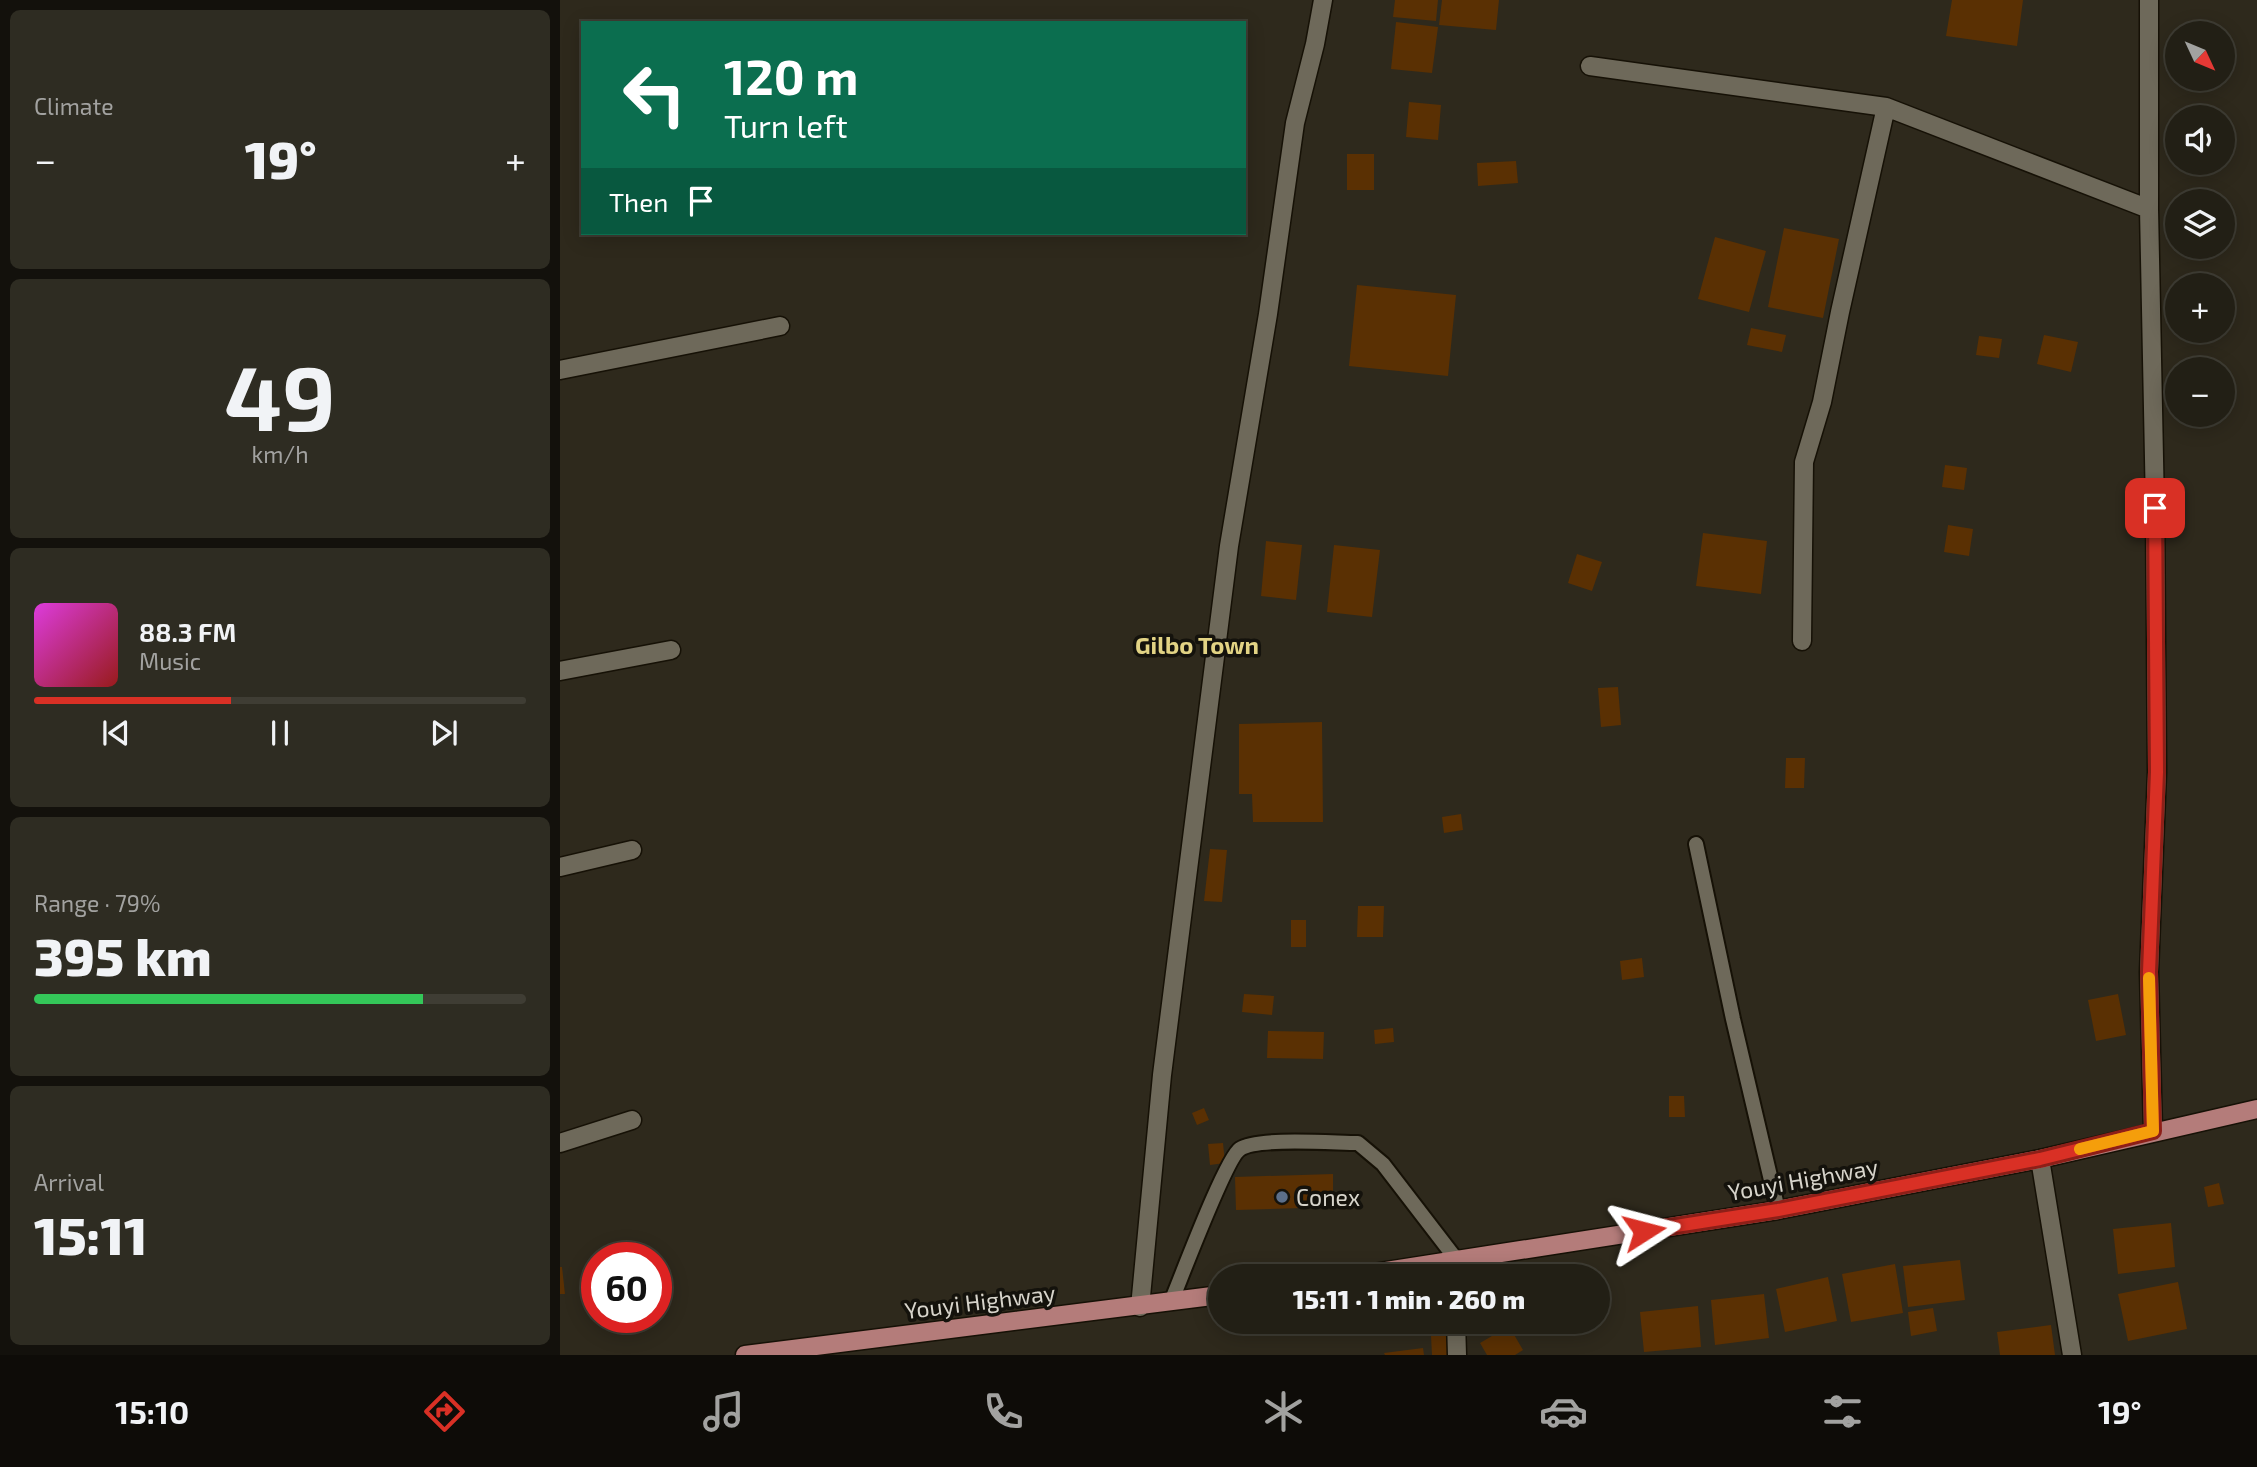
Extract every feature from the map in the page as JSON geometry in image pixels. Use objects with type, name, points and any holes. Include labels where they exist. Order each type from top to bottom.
[{"type":"main road","name":"Youyi Highway","points":[[1478,1264],[2040,1159],[2257,1109]]},
{"type":"main road","name":"Youyi Highway","points":[[746,1355],[830,1349],[1208,1297]]},
{"type":"street","points":[[1140,1307],[1162,1075],[1229,546],[1268,314],[1295,123],[1323,0]]},
{"type":"street","points":[[2149,0],[2157,772],[2149,972],[2153,1131]]},
{"type":"street","points":[[1590,66],[1886,107],[2150,209]]},
{"type":"street","points":[[1802,641],[1804,462],[1822,402],[1886,107]]},
{"type":"street","points":[[560,370],[780,326]]},
{"type":"street","points":[[560,671],[671,650]]},
{"type":"street","points":[[560,867],[632,850]]},
{"type":"street","points":[[560,1143],[632,1120]]},
{"type":"street","points":[[2040,1159],[2072,1355]]},
{"type":"street","points":[[1456,1334],[1457,1355]]},
{"type":"lane","points":[[1696,844],[1733,1019],[1778,1210]]},
{"type":"lane","points":[[1171,1302],[1225,1171],[1238,1150],[1254,1143],[1358,1143],[1383,1164],[1453,1264]]},
{"type":"building","points":[[1395,0],[1438,0],[1436,21],[1393,17]]},
{"type":"building","points":[[1442,0],[1499,0],[1496,30],[1439,25]]},
{"type":"building","points":[[1952,0],[2023,0],[2017,46],[1946,36]]},
{"type":"building","points":[[1396,22],[1438,27],[1432,73],[1391,69]]},
{"type":"building","points":[[1409,102],[1441,105],[1438,140],[1406,137]]},
{"type":"building","points":[[1347,154],[1374,154],[1374,190],[1347,190]]},
{"type":"building","points":[[1516,161],[1518,183],[1478,186],[1477,163]]},
{"type":"building","points":[[1784,228],[1839,239],[1823,318],[1768,307]]},
{"type":"building","points":[[1715,237],[1766,251],[1749,312],[1698,299]]},
{"type":"building","points":[[1357,285],[1456,295],[1448,376],[1349,366]]},
{"type":"building","points":[[1751,328],[1786,335],[1782,352],[1747,345]]},
{"type":"building","points":[[2044,335],[2078,342],[2071,372],[2037,364]]},
{"type":"building","points":[[1979,336],[2002,339],[1999,358],[1976,355]]},
{"type":"building","points":[[1945,465],[1967,468],[1964,490],[1942,487]]},
{"type":"building","points":[[1948,525],[1973,529],[1969,556],[1944,552]]},
{"type":"building","points":[[1703,533],[1767,541],[1761,594],[1696,586]]},
{"type":"building","points":[[1266,541],[1302,545],[1296,600],[1261,596]]},
{"type":"building","points":[[1334,545],[1380,550],[1372,617],[1327,612]]},
{"type":"building","points":[[1577,554],[1602,562],[1592,591],[1568,583]]},
{"type":"building","points":[[1618,687],[1621,725],[1601,727],[1598,688]]},
{"type":"building","points":[[1322,722],[1323,822],[1253,822],[1252,794],[1239,794],[1239,724]]},
{"type":"building","points":[[1786,758],[1805,758],[1804,788],[1785,788]]},
{"type":"building","points":[[1461,814],[1463,830],[1444,833],[1442,817]]},
{"type":"building","points":[[1210,849],[1227,850],[1222,902],[1204,901]]},
{"type":"building","points":[[1358,906],[1384,906],[1383,937],[1357,937]]},
{"type":"building","points":[[1291,920],[1306,920],[1306,947],[1291,947]]},
{"type":"building","points":[[1642,958],[1644,977],[1622,980],[1620,961]]},
{"type":"building","points":[[1244,994],[1274,996],[1272,1015],[1242,1012]]},
{"type":"building","points":[[2118,994],[2126,1035],[2096,1041],[2088,1000]]},
{"type":"building","points":[[1393,1028],[1394,1042],[1375,1044],[1374,1030]]},
{"type":"building","points":[[1268,1031],[1324,1032],[1323,1059],[1267,1058]]},
{"type":"building","points":[[1669,1096],[1684,1096],[1685,1117],[1669,1117]]},
{"type":"building","points":[[1204,1108],[1209,1120],[1197,1125],[1192,1113]]},
{"type":"building","points":[[1223,1143],[1225,1163],[1210,1165],[1208,1144]]},
{"type":"building","points":[[1333,1174],[1333,1207],[1236,1210],[1235,1177]]},
{"type":"building","points":[[2219,1183],[2224,1204],[2208,1207],[2204,1187]]},
{"type":"building","points":[[2171,1223],[2175,1267],[2118,1274],[2113,1229]]},
{"type":"building","points":[[1960,1260],[1965,1300],[1908,1307],[1903,1266]]},
{"type":"building","points":[[1895,1264],[1903,1313],[1851,1322],[1842,1274]]},
{"type":"building","points":[[562,1267],[565,1294],[560,1294]]},
{"type":"building","points":[[1828,1277],[1837,1321],[1785,1332],[1776,1289]]},
{"type":"building","points":[[2178,1282],[2187,1329],[2128,1341],[2118,1294]]},
{"type":"building","points":[[1764,1294],[1769,1338],[1715,1345],[1711,1300]]},
{"type":"building","points":[[1698,1306],[1701,1347],[1644,1352],[1640,1312]]},
{"type":"building","points":[[1933,1308],[1937,1331],[1911,1336],[1908,1312]]},
{"type":"building","points":[[2051,1325],[2055,1355],[2000,1355],[1997,1332]]},
{"type":"building","points":[[1495,1334],[1514,1334],[1523,1350],[1515,1355],[1487,1355],[1480,1343]]},
{"type":"building","points":[[1453,1335],[1454,1355],[1432,1355],[1431,1336]]},
{"type":"building","points":[[1423,1348],[1424,1355],[1384,1353]]},
{"type":"slow traffic","points":[[2080,1149],[2153,1131],[2149,978]]},
{"type":"place","name":"Conex","points":[[1282,1197]]},
{"type":"district","name":"Gilbo Town","points":[[1197,644]]},
{"type":"route","points":[[1644,1231],[1778,1210],[2040,1159],[2153,1131],[2149,972],[2157,772],[2155,508]]}]
